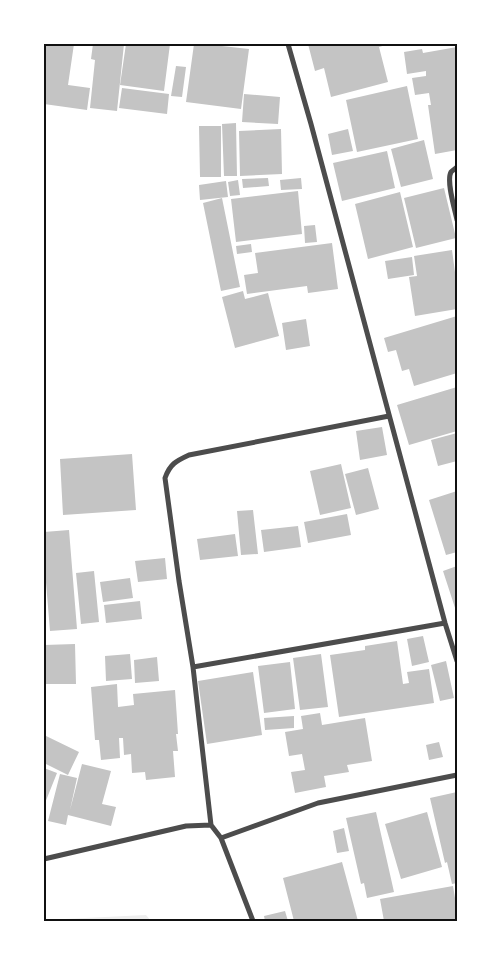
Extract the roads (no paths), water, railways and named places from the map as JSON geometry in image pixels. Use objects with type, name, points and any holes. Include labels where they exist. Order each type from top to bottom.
[{"type":"street","points":[[288,44],[445,623],[457,661]]},
{"type":"street","points":[[457,167],[451,173],[450,184],[457,220]]},
{"type":"street","points":[[253,921],[221,838],[211,825],[193,667],[165,478],[174,462],[189,455],[389,416]]},
{"type":"street","points":[[193,667],[445,623]]},
{"type":"street","points":[[221,838],[318,803],[457,775]]},
{"type":"street","points":[[44,859],[186,826],[211,825]]}]
